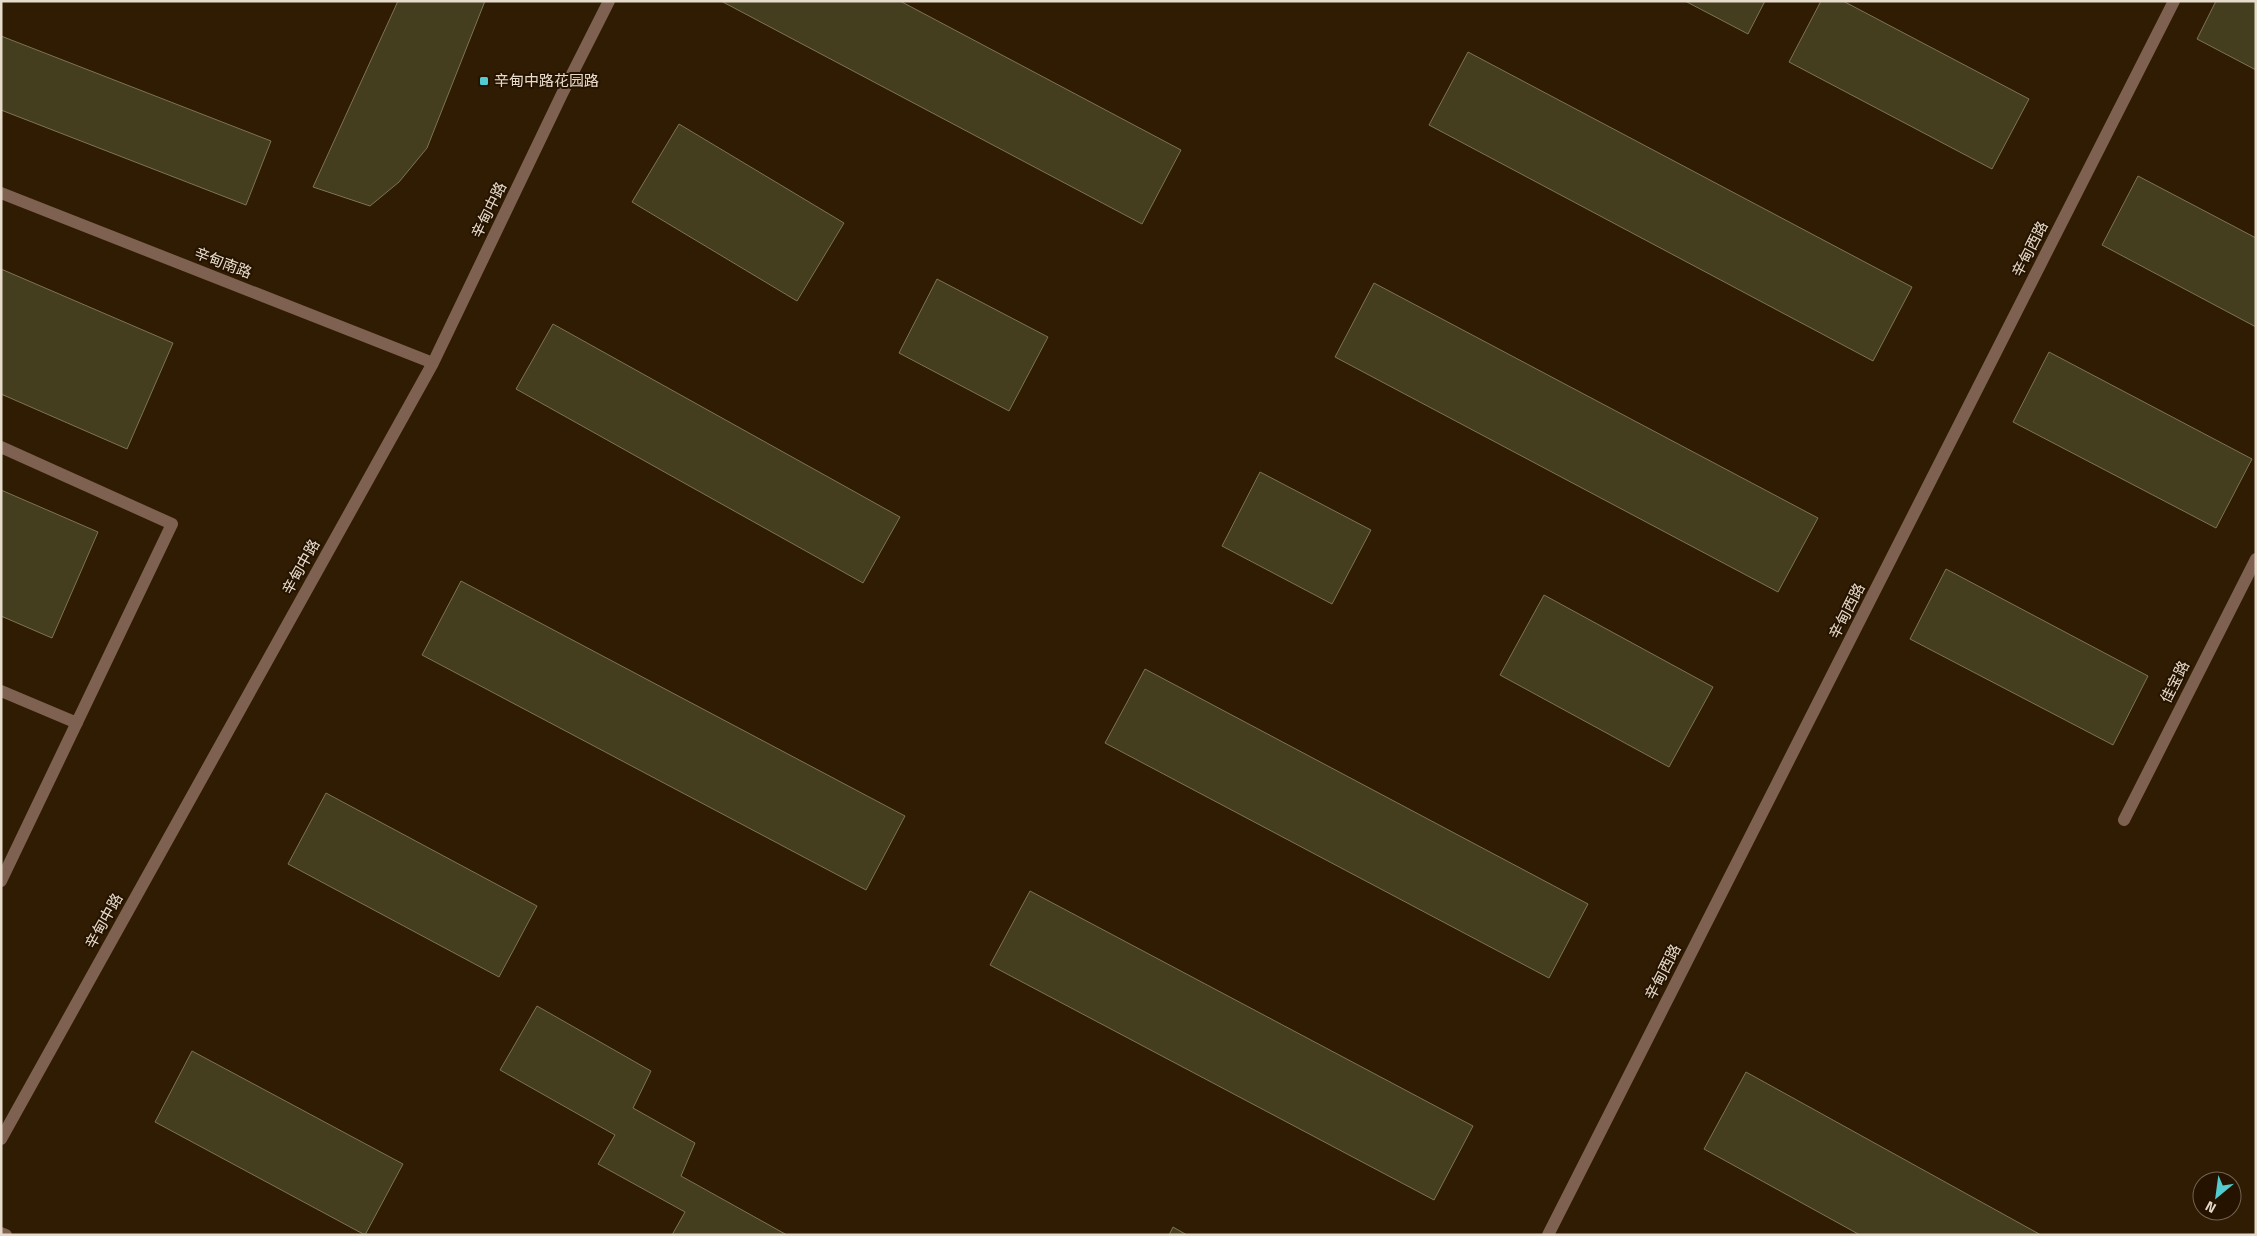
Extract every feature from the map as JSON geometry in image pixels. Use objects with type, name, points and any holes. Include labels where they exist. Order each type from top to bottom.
[{"type":"street","name":"辛甸中路","points":[[1,1139],[434,363],[562,94],[609,1]]},
{"type":"street","name":"辛甸西路","points":[[1548,1235],[2174,1]]},
{"type":"street","name":"辛甸南路","points":[[1,193],[434,363]]},
{"type":"street","points":[[1,447],[172,524],[1,881]]},
{"type":"street","name":"佳宝路","points":[[2124,820],[2256,559]]},
{"type":"street","points":[[1,691],[77,723]]},
{"type":"street","points":[[1,1232],[6,1235]]},
{"type":"building","points":[[398,1],[485,1],[427,148],[399,182],[370,206],[313,187]]},
{"type":"building","points":[[721,1],[900,1],[1181,150],[1142,224]]},
{"type":"building","points":[[1685,1],[1765,1],[1748,34]]},
{"type":"building","points":[[1821,1],[1843,1],[2029,99],[1992,169],[1789,62]]},
{"type":"building","points":[[2216,1],[2256,1],[2256,70],[2197,39]]},
{"type":"building","points":[[1,36],[271,141],[246,205],[1,110]]},
{"type":"building","points":[[1468,52],[1912,287],[1873,361],[1429,125]]},
{"type":"building","points":[[679,124],[844,223],[797,301],[632,202]]},
{"type":"building","points":[[2138,176],[2256,238],[2256,327],[2102,245]]},
{"type":"building","points":[[1,269],[173,343],[127,449],[1,394]]},
{"type":"building","points":[[937,279],[1048,337],[1009,411],[899,353]]},
{"type":"building","points":[[1374,283],[1818,518],[1778,592],[1335,357]]},
{"type":"building","points":[[553,324],[900,517],[863,583],[516,389]]},
{"type":"building","points":[[2049,352],[2252,459],[2216,528],[2013,422]]},
{"type":"building","points":[[1260,472],[1371,530],[1332,604],[1222,546]]},
{"type":"building","points":[[1,490],[98,532],[52,638],[1,616]]},
{"type":"building","points":[[1946,569],[2148,676],[2113,745],[1910,639]]},
{"type":"building","points":[[461,581],[905,816],[866,890],[422,655]]},
{"type":"building","points":[[1544,595],[1713,687],[1669,767],[1500,675]]},
{"type":"building","points":[[1145,669],[1588,904],[1549,978],[1105,743]]},
{"type":"building","points":[[326,793],[537,906],[499,977],[288,864]]},
{"type":"building","points":[[1030,891],[1473,1126],[1434,1200],[990,965]]},
{"type":"building","points":[[537,1006],[651,1071],[633,1108],[695,1143],[681,1176],[787,1235],[672,1235],[685,1212],[598,1164],[615,1135],[500,1070]]},
{"type":"building","points":[[192,1051],[403,1164],[365,1235],[155,1122]]},
{"type":"building","points":[[1746,1072],[2041,1235],[1860,1235],[1704,1149]]},
{"type":"building","points":[[1173,1227],[1187,1235],[1169,1235]]},
{"type":"place","name":"辛甸中路花园路","points":[[484,81]]}]
